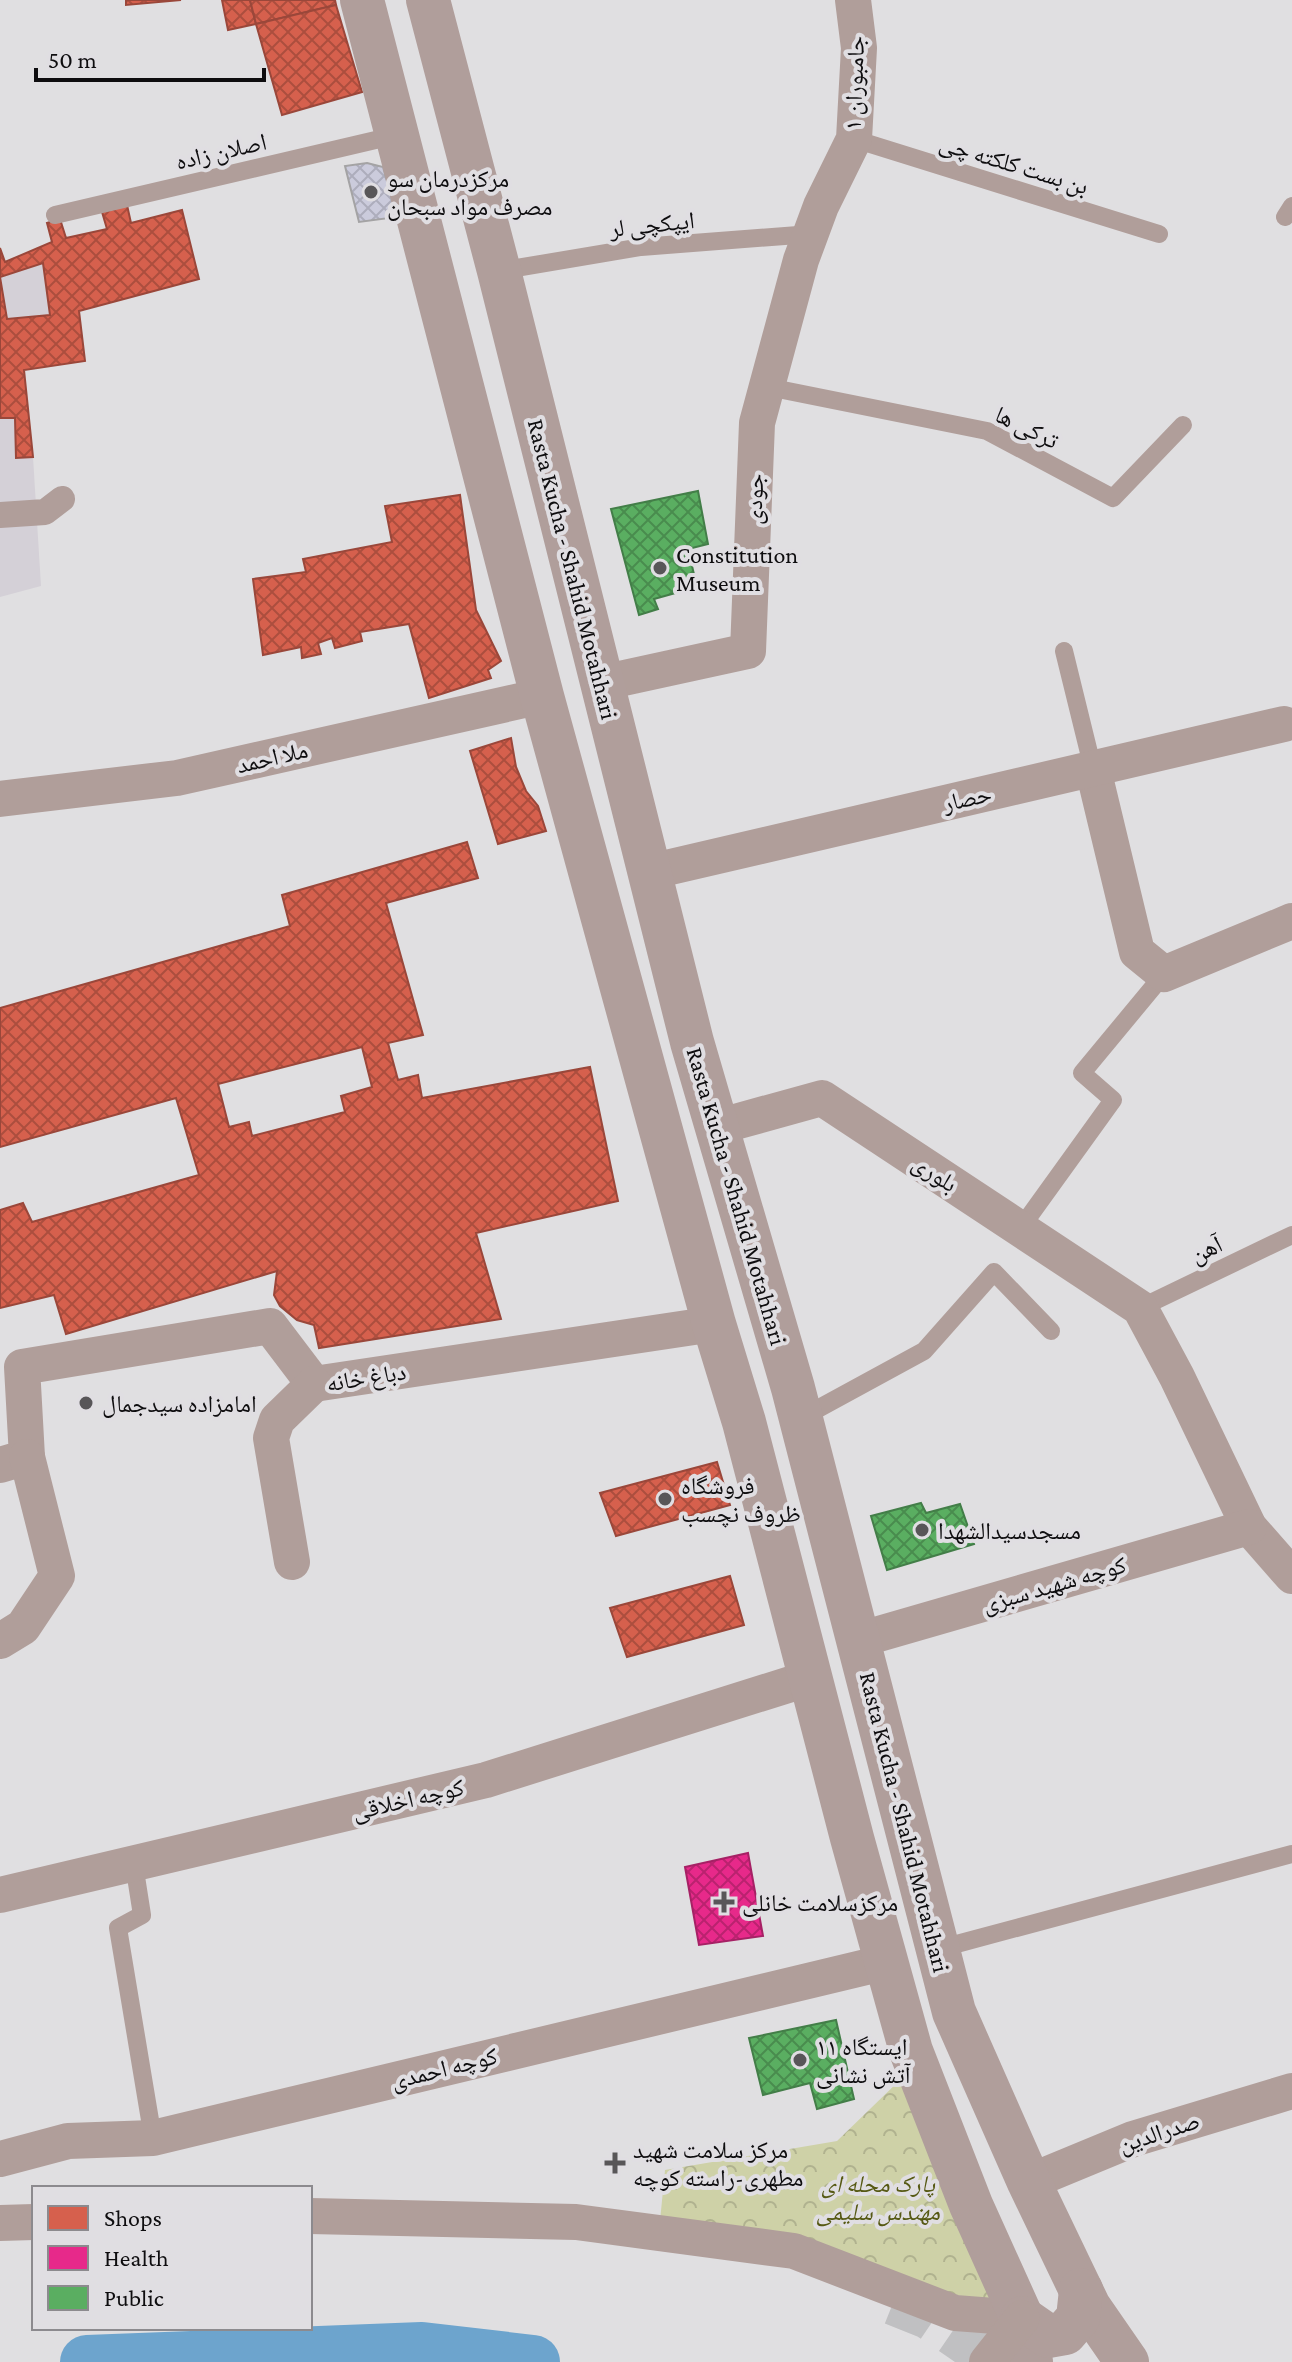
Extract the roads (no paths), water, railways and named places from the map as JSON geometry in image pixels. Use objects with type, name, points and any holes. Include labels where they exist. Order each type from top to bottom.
[{"type":"main road","points":[[362,0],[542,696],[714,1324],[744,1422],[911,2051],[971,2205],[1022,2318],[1031,2362]]},
{"type":"main road","name":"Rasta Kucha - Shahid Motahhari","points":[[428,0],[692,1042],[801,1418],[954,2012],[1029,2182],[1089,2307],[1127,2362]]},
{"type":"main road","points":[[542,696],[601,683]]},
{"type":"main road","points":[[900,2011],[950,1996]]},
{"type":"main road","points":[[971,2205],[1029,2182]]},
{"type":"main road","points":[[1022,2318],[1048,2336],[1065,2333],[1078,2318],[1081,2290]]},
{"type":"street","name":"جامبوران ۱","points":[[816,220],[854,139],[859,48],[853,0]]},
{"type":"street","name":"جودی","points":[[601,683],[748,651],[757,423],[801,260],[816,220]]},
{"type":"street","points":[[0,515],[45,512],[62,499]]},
{"type":"street","name":"ملا احمد","points":[[0,799],[177,778],[542,696]]},
{"type":"street","name":"حصار","points":[[649,872],[1284,724]]},
{"type":"street","points":[[1093,769],[1137,952],[1164,974],[1292,921]]},
{"type":"street","name":"بلوری","points":[[717,1127],[822,1098],[1140,1308]]},
{"type":"street","points":[[1140,1308],[1249,1527],[1292,1576]]},
{"type":"street","name":"دباغ خانه","points":[[14,1461],[22,1367],[270,1326],[314,1384],[714,1324]]},
{"type":"street","points":[[292,1562],[271,1438],[277,1420],[314,1384]]},
{"type":"street","points":[[0,1641],[23,1627],[57,1576],[14,1461]]},
{"type":"street","name":"کوچه شهید سبزی","points":[[858,1640],[1249,1527]]},
{"type":"street","name":"کوچه اخلاقی","points":[[0,1895],[486,1780],[810,1678]]},
{"type":"street","name":"کوچه احمدی","points":[[0,2159],[68,2141],[153,2138],[887,1962]]},
{"type":"street","name":"صدرالدین","points":[[1029,2182],[1133,2139],[1292,2091]]},
{"type":"street","points":[[312,2216],[576,2222],[794,2251],[955,2313],[1022,2318]]},
{"type":"street","points":[[0,2223],[32,2222]]},
{"type":"street","points":[[987,2362],[1022,2318]]},
{"type":"lane","name":"اصلان زاده","points":[[55,215],[397,135]]},
{"type":"lane","name":"بن بست کلکته چی","points":[[854,139],[1159,234]]},
{"type":"lane","name":"ایپکچی لر","points":[[499,271],[816,220]]},
{"type":"lane","name":"ترکی ها","points":[[768,387],[987,431],[1113,498],[1183,425]]},
{"type":"lane","points":[[1064,651],[1093,769]]},
{"type":"lane","points":[[1020,1229],[1113,1100],[1082,1073],[1164,974]]},
{"type":"lane","name":"آهن","points":[[1140,1308],[1292,1235]]},
{"type":"lane","points":[[801,1418],[924,1351],[994,1272],[1051,1331]]},
{"type":"lane","points":[[938,1949],[1292,1854]]},
{"type":"lane","points":[[134,1864],[142,1915],[118,1928],[153,2138]]},
{"type":"waterway","points":[[87,2362],[422,2349],[533,2362]]},
{"type":"tunnel","points":[[893,2303],[928,2317],[994,2362]]},
{"type":"place","name":"مرکزدرمان سو مصرف مواد سبحان","points":[[371,192]]},
{"type":"place","name":"Constitution Museum","points":[[660,568]]},
{"type":"place","name":"امامزاده سیدجمال","points":[[86,1403]]},
{"type":"place","name":"فروشگاه ظروف نچسب","points":[[665,1499]]},
{"type":"place","name":"مسجدسیدالشهدا","points":[[922,1530]]},
{"type":"place","name":"مرکزسلامت خانلی","points":[[724,1902]]},
{"type":"place","name":"ایستگاه ۱۱ آتش نشانی","points":[[800,2060]]},
{"type":"place","name":"مرکز سلامت شهید مطهری-راسته کوچه","points":[[615,2163]]},
{"type":"park label","name":"پارک محله ای مهندس سلیمی","points":[[878,2197]]}]
